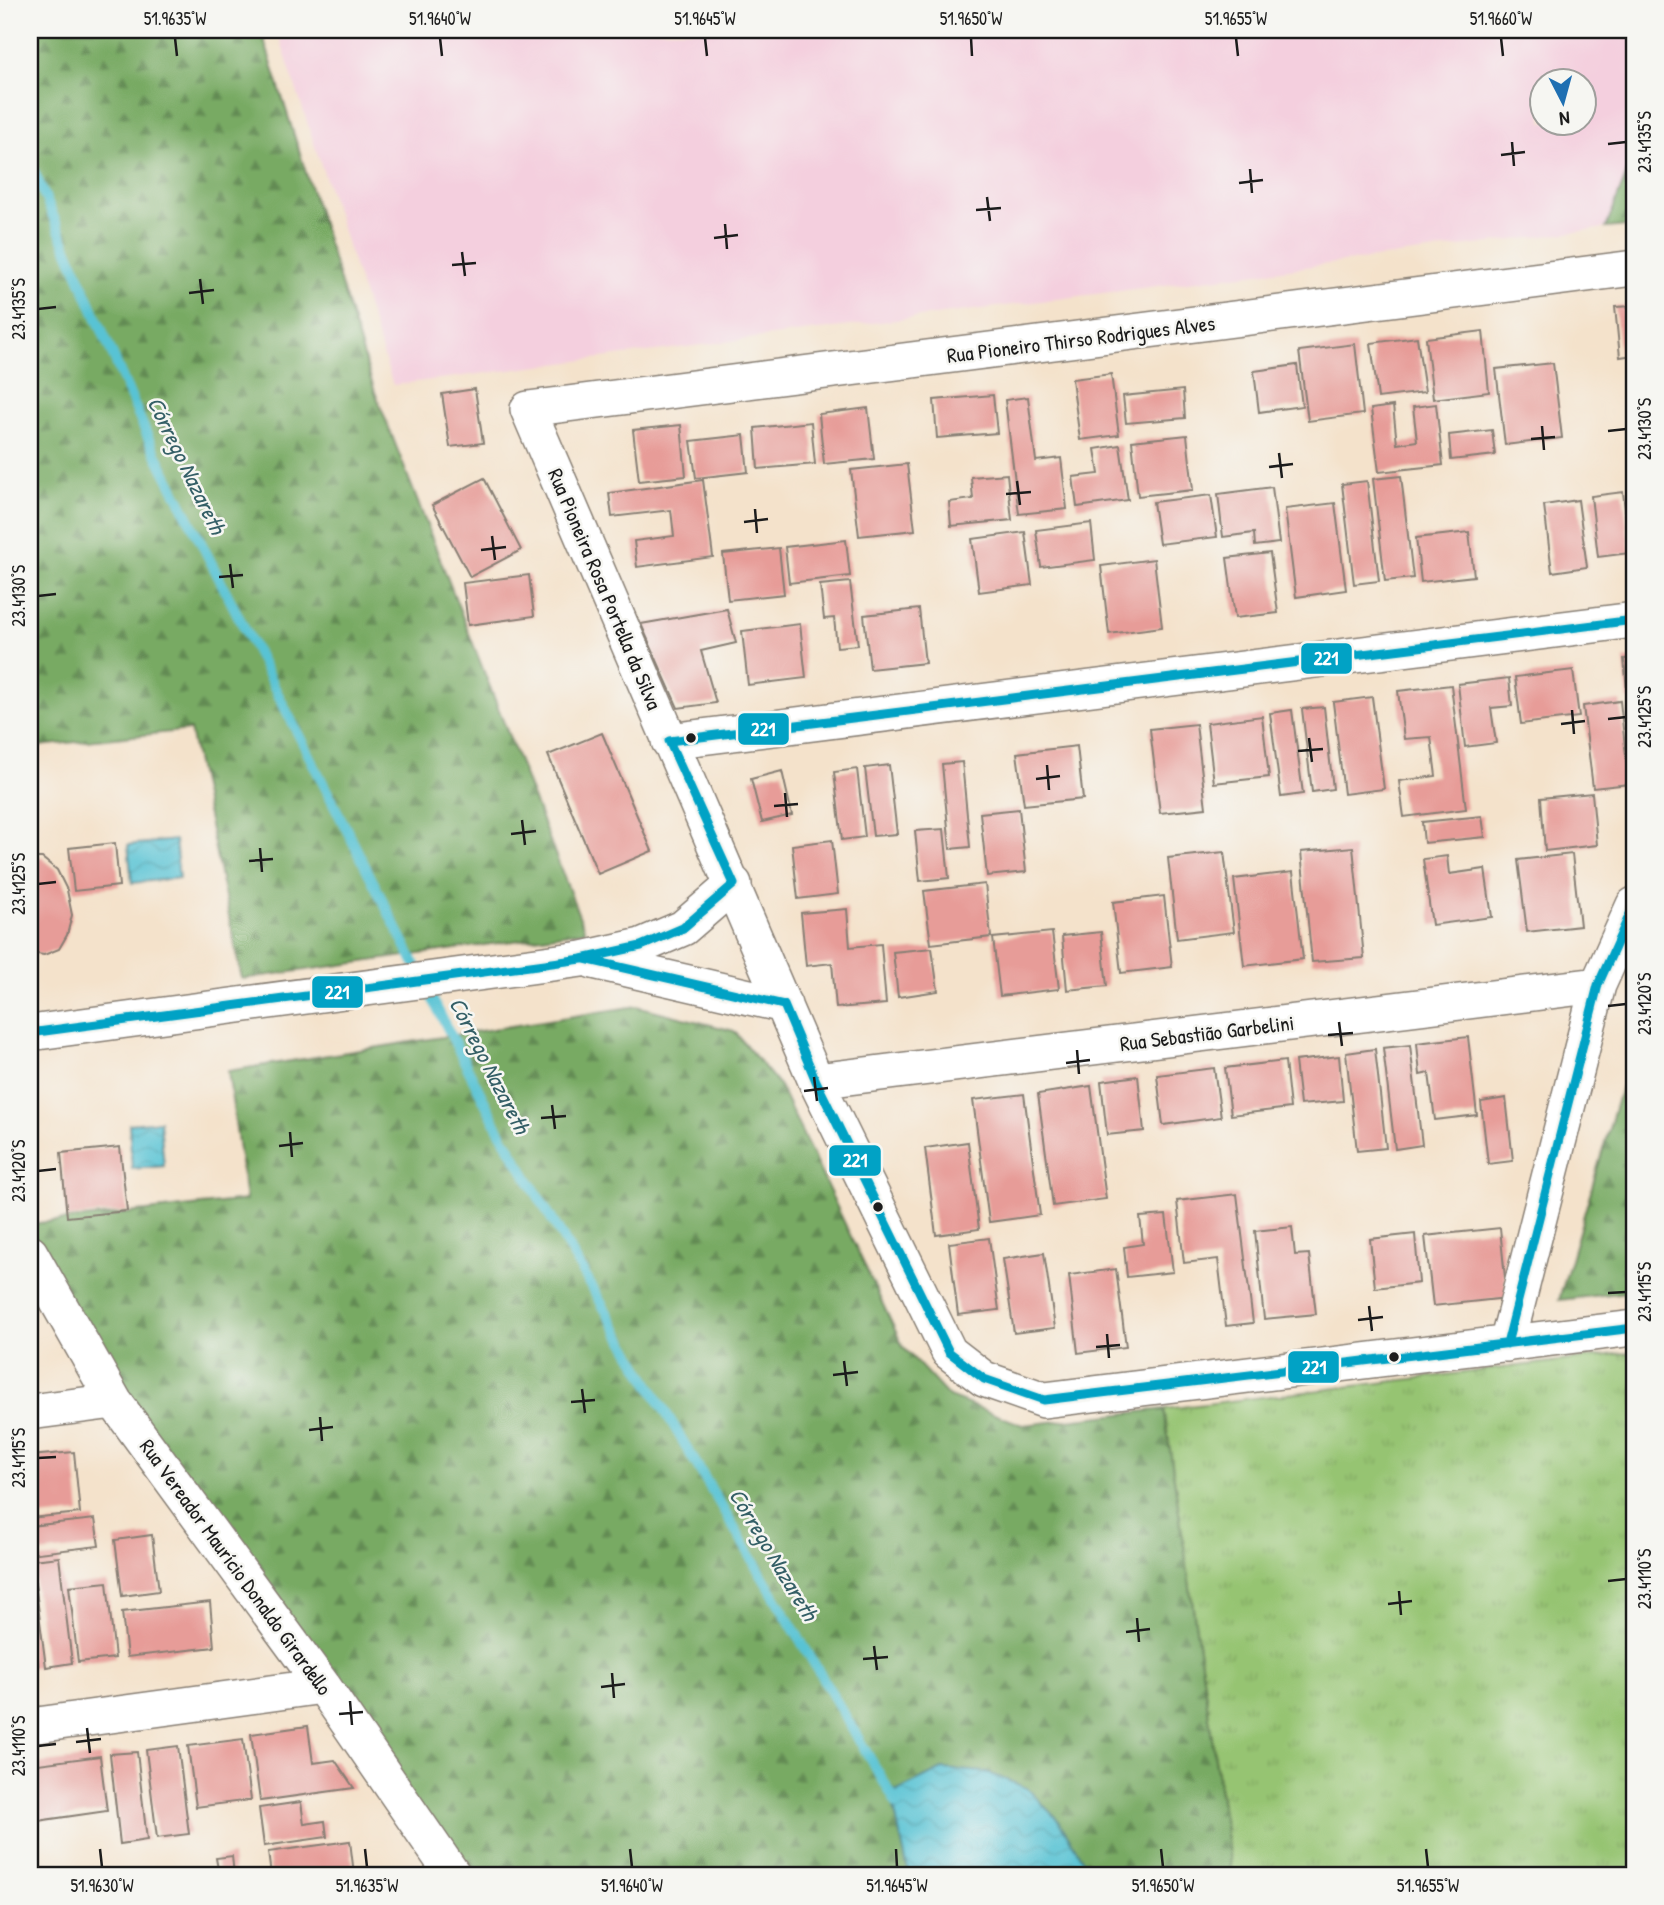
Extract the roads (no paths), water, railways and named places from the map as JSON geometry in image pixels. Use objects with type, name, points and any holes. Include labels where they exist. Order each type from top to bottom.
[{"type":"street","name":"Rua Pioneiro Thirso Rodrigues Alves","points":[[528,409],[1634,268]]},
{"type":"street","name":"Rua Pioneira Rosa Portella da Silva","points":[[528,409],[817,1081],[950,1352],[984,1379],[1044,1400],[1634,1328]]},
{"type":"street","points":[[669,741],[1634,620]]},
{"type":"street","points":[[30,1033],[582,959],[641,946],[683,928],[734,884]]},
{"type":"street","points":[[1507,1344],[1598,985],[1634,905]]},
{"type":"street","points":[[582,959],[783,1005]]},
{"type":"street","name":"Rua Sebastião Garbelini","points":[[817,1081],[1598,985]]},
{"type":"street","name":"Rua Vereador Maurício Donaldo Girardello","points":[[30,1253],[114,1401],[323,1686],[453,1875]]},
{"type":"street","points":[[30,1412],[114,1401]]},
{"type":"street","points":[[30,1726],[323,1686]]},
{"type":"water","points":[[175,840],[179,878],[132,883],[128,845]]},
{"type":"water","points":[[160,1121],[164,1166],[132,1169],[129,1124]]},
{"type":"water","points":[[942,1769],[986,1772],[1027,1788],[1059,1821],[1092,1875],[909,1875],[891,1794]]},
{"type":"waterway","name":"Córrego Nazareth","points":[[30,162],[150,442],[498,1128],[897,1804]]}]
